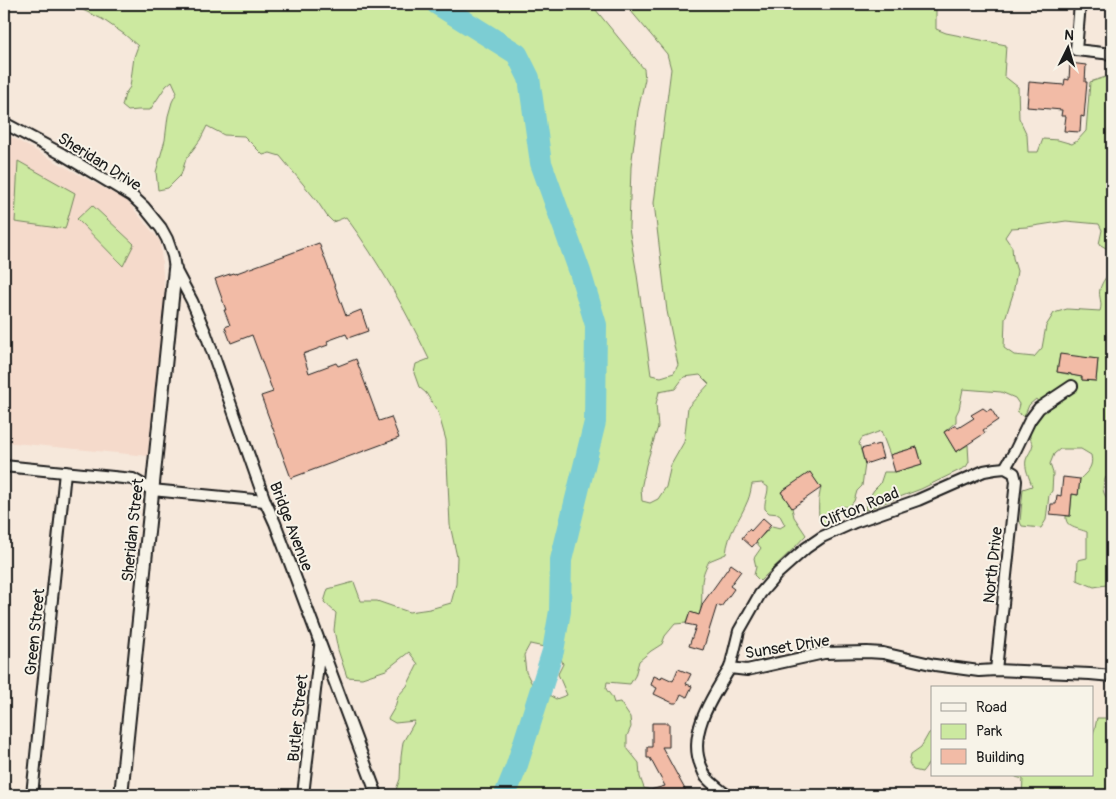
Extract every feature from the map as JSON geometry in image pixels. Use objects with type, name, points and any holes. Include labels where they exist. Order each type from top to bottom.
[{"type":"street","points":[[1080,4],[1076,50],[1112,54]]},
{"type":"street","name":"Sheridan Drive","points":[[4,123],[62,154],[132,196],[144,207],[161,228],[173,256],[175,269]]},
{"type":"street","name":"Sheridan Street","points":[[121,795],[175,269]]},
{"type":"street","name":"Bridge Avenue","points":[[175,269],[192,301],[206,334],[265,501],[275,522],[377,795]]},
{"type":"street","points":[[1005,468],[1030,420],[1039,408],[1072,386]]},
{"type":"street","points":[[4,466],[133,478],[152,490],[265,501]]},
{"type":"street","name":"Clifton Road","points":[[730,668],[739,631],[760,594],[778,573],[806,548],[828,534],[855,522],[918,500],[995,468],[1005,468]]},
{"type":"street","name":"North Drive","points":[[996,670],[1016,481],[1014,473],[1005,468]]},
{"type":"street","name":"Green Street","points":[[32,795],[65,472]]},
{"type":"street","name":"Butler Street","points":[[303,795],[320,644]]},
{"type":"street","name":"Sunset Drive","points":[[727,795],[705,776],[697,751],[697,736],[710,702],[730,668],[747,670],[824,653],[867,652],[883,653],[935,665],[979,671],[996,670],[1112,676]]},
{"type":"shaded area","points":[[4,133],[127,201],[160,241],[165,295],[148,456],[4,442]]},
{"type":"green space","points":[[70,4],[591,4],[644,69],[645,79],[638,111],[631,167],[629,228],[651,375],[661,377],[674,373],[678,365],[667,311],[654,203],[671,69],[667,54],[625,4],[936,4],[936,29],[946,33],[1006,45],[1004,76],[1018,87],[1019,118],[1027,135],[1028,152],[1038,152],[1043,139],[1058,140],[1072,144],[1077,141],[1086,131],[1090,82],[1112,75],[1112,248],[1106,248],[1099,244],[1102,230],[1099,224],[1066,221],[1011,228],[1005,237],[1012,247],[1017,271],[1013,294],[1005,319],[1004,348],[1014,355],[1034,357],[1042,348],[1046,326],[1054,313],[1067,309],[1100,311],[1100,289],[1112,271],[1112,479],[1106,477],[1103,489],[1111,503],[1112,510],[1112,521],[1108,531],[1112,558],[1112,587],[1106,585],[1094,587],[1077,580],[1078,560],[1087,558],[1087,532],[1073,527],[1066,520],[1066,516],[1070,516],[1072,494],[1078,495],[1080,479],[1091,466],[1091,455],[1081,449],[1060,449],[1054,454],[1050,464],[1053,473],[1052,491],[1049,495],[1046,520],[1041,528],[1022,526],[1020,522],[1023,489],[1032,486],[1026,470],[1027,458],[1033,444],[1030,430],[1044,410],[1036,399],[1029,405],[1024,417],[1017,412],[1019,404],[1015,398],[1001,392],[963,389],[956,422],[944,432],[956,452],[968,445],[969,462],[966,467],[921,489],[865,510],[866,502],[880,484],[884,472],[895,472],[922,464],[917,447],[890,455],[881,431],[862,438],[859,443],[865,464],[862,486],[857,491],[854,501],[849,507],[840,506],[834,519],[826,525],[820,523],[819,519],[821,488],[810,473],[781,492],[806,535],[760,581],[754,575],[756,567],[754,558],[761,548],[756,542],[772,526],[780,528],[785,525],[779,514],[769,513],[765,509],[768,487],[762,483],[752,484],[748,500],[729,539],[726,554],[709,561],[705,570],[702,581],[699,615],[690,612],[686,623],[675,624],[665,636],[662,644],[639,661],[635,676],[630,684],[607,682],[606,689],[614,703],[620,702],[630,717],[631,727],[627,736],[627,748],[639,763],[640,777],[644,788],[650,790],[651,795],[394,795],[400,779],[403,742],[415,721],[395,723],[388,719],[395,707],[398,696],[407,686],[418,664],[409,652],[386,670],[362,678],[347,677],[334,630],[336,613],[324,602],[328,589],[354,582],[361,601],[377,601],[409,612],[451,603],[456,584],[457,557],[450,525],[446,440],[438,412],[426,393],[419,387],[414,373],[416,364],[429,359],[391,286],[370,251],[346,217],[333,222],[280,156],[270,153],[263,155],[244,136],[224,135],[207,126],[200,140],[186,159],[181,175],[168,188],[158,190],[156,172],[165,140],[168,116],[177,92],[172,81],[166,86],[150,110],[128,111],[122,106],[125,94],[130,87],[134,57],[138,46],[102,19]],"holes":[[[1060,355],[1098,359],[1096,381],[1082,380],[1082,377],[1057,372]],[[700,375],[709,384],[688,407],[684,442],[671,465],[666,487],[658,499],[650,503],[642,501],[641,489],[646,465],[658,427],[656,404],[659,392],[675,389],[684,377]],[[530,644],[558,650],[563,664],[558,674],[567,695],[556,699],[533,686],[526,672],[524,655]]]},
{"type":"green space","points":[[18,161],[75,193],[65,229],[15,222]]},
{"type":"green space","points":[[92,205],[134,244],[123,266],[77,219]]},
{"type":"green space","points":[[1097,718],[1112,718],[1112,795],[1022,795],[1023,779],[1016,776],[1094,776]]},
{"type":"green space","points":[[931,732],[931,760],[922,772],[913,770],[909,763],[911,754],[921,747]]},
{"type":"building","points":[[1070,63],[1086,65],[1085,82],[1087,82],[1084,117],[1081,116],[1080,132],[1064,131],[1066,116],[1061,116],[1062,110],[1027,107],[1029,82],[1064,85],[1065,79],[1069,80]]},
{"type":"building","points":[[319,243],[346,316],[361,310],[368,331],[348,338],[346,334],[327,341],[328,345],[303,354],[309,373],[336,363],[338,366],[356,359],[379,421],[391,417],[399,438],[291,478],[261,396],[273,392],[252,335],[231,343],[225,327],[230,325],[215,279]]},
{"type":"building","points":[[1060,354],[1098,359],[1096,381],[1082,380],[1082,377],[1057,372]]},
{"type":"building","points":[[983,408],[987,411],[991,409],[998,420],[983,430],[985,433],[956,452],[944,432],[956,425],[958,428],[974,418],[971,415]]},
{"type":"building","points":[[879,444],[883,458],[865,464],[861,449]]},
{"type":"building","points":[[917,447],[922,464],[895,472],[890,455]]},
{"type":"building","points":[[810,472],[821,488],[792,508],[781,492]]},
{"type":"building","points":[[1063,477],[1080,479],[1078,495],[1072,494],[1070,516],[1050,514],[1051,504],[1056,504],[1057,495],[1061,496]]},
{"type":"building","points":[[763,518],[771,525],[752,547],[742,538],[749,529],[751,531]]},
{"type":"building","points":[[731,564],[741,571],[730,586],[734,589],[721,607],[717,605],[703,650],[689,646],[696,626],[686,624],[690,612],[699,615],[703,603]]},
{"type":"building","points":[[678,669],[691,674],[686,684],[692,686],[687,697],[681,694],[677,703],[673,703],[654,694],[657,688],[651,685],[654,676],[661,679],[662,676],[673,681]]},
{"type":"building","points":[[652,723],[669,723],[669,747],[662,747],[688,795],[643,795],[643,792],[665,786],[650,758],[647,758],[647,747],[652,747]]},
{"type":"waterway","points":[[437,4],[517,54],[529,78],[541,163],[580,272],[596,325],[595,422],[561,560],[560,611],[553,651],[516,768],[505,795]]}]
